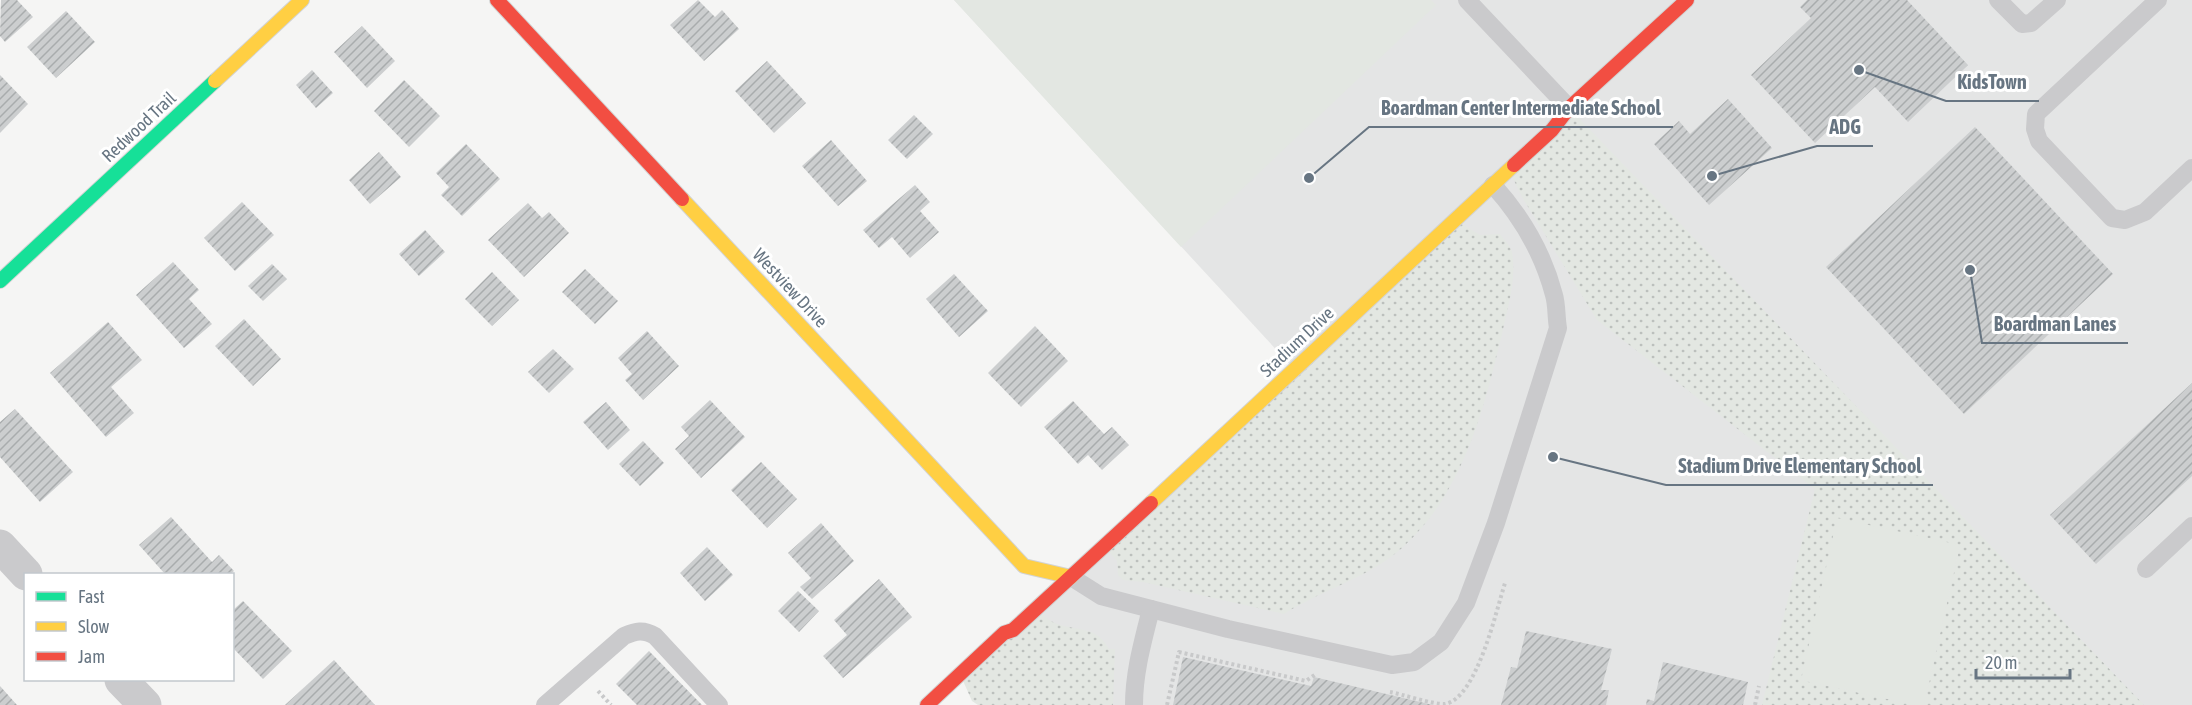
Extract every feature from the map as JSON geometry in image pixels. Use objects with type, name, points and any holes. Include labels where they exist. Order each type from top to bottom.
[{"type":"street","name":"Redwood Trail","points":[[0,281],[302,0]]},
{"type":"street","name":"Westview Drive","points":[[497,0],[1024,566],[1071,577]]},
{"type":"street","name":"Stadium Drive","points":[[936,703],[1004,633],[1013,630],[1071,577],[1552,130],[1569,108],[1687,0]]},
{"type":"street","points":[[0,546],[25,573]]},
{"type":"street","points":[[122,681],[145,705]]},
{"type":"lane","points":[[1467,0],[1569,108]]},
{"type":"lane","points":[[1998,0],[2022,24],[2031,23],[2057,0]]},
{"type":"lane","points":[[2158,0],[2036,114],[2035,129],[2039,141],[2112,218],[2125,220],[2145,212],[2192,168]]},
{"type":"lane","points":[[1071,577],[1101,596],[1228,629],[1392,665],[1414,662],[1441,642],[1466,603],[1496,523],[1558,328],[1554,296],[1536,247],[1523,222],[1493,185]]},
{"type":"lane","points":[[2146,569],[2192,526]]},
{"type":"lane","points":[[1134,705],[1134,684],[1138,661],[1151,609]]},
{"type":"lane","points":[[545,705],[624,636],[636,631],[646,631],[655,636],[719,705]]},
{"type":"path","points":[[1755,705],[1760,686]]},
{"type":"shaded area","points":[[954,0],[2192,0],[2192,705],[1053,705],[994,642],[1294,369]]},
{"type":"shaded area","points":[[954,0],[1431,0],[1436,5],[1181,247]]},
{"type":"shaded area","points":[[1569,108],[2144,705],[1924,705],[1960,545],[1801,680],[1915,705],[1762,705],[1815,489],[1597,320],[1522,197],[1509,170]]},
{"type":"shaded area","points":[[1455,220],[1480,235],[1500,234],[1511,250],[1512,284],[1492,374],[1474,434],[1448,490],[1418,532],[1396,553],[1369,571],[1284,614],[1143,582],[1123,580],[1118,575],[1117,561],[1104,546]]},
{"type":"shaded area","points":[[1837,518],[1960,545],[1924,705],[1801,680]]},
{"type":"shaded area","points":[[1035,609],[1056,624],[1094,633],[1109,649],[1115,649],[1113,705],[978,705],[972,701],[960,674]]},
{"type":"building","points":[[1,0],[17,0],[33,17],[5,42],[0,36]]},
{"type":"building","points":[[698,0],[715,17],[722,10],[739,29],[704,61],[670,25]]},
{"type":"building","points":[[1807,0],[1907,0],[1968,65],[1908,122],[1875,87],[1815,143],[1751,75],[1811,18],[1800,7]]},
{"type":"building","points":[[66,11],[95,42],[56,78],[27,47]]},
{"type":"building","points":[[362,26],[395,61],[367,88],[334,52]]},
{"type":"building","points":[[767,61],[806,103],[774,133],[735,91]]},
{"type":"building","points":[[312,70],[333,93],[316,108],[296,85]]},
{"type":"building","points":[[0,75],[28,104],[0,133]]},
{"type":"building","points":[[404,80],[440,116],[409,147],[374,111]]},
{"type":"building","points":[[1728,99],[1772,148],[1709,205],[1654,144],[1679,121],[1690,134]]},
{"type":"building","points":[[914,115],[933,134],[907,159],[888,140]]},
{"type":"building","points":[[1975,127],[2113,274],[1964,414],[1826,267]]},
{"type":"building","points":[[831,140],[867,181],[838,206],[802,166]]},
{"type":"building","points":[[466,144],[500,179],[462,216],[441,195],[449,187],[436,173]]},
{"type":"building","points":[[379,152],[401,177],[370,204],[349,180]]},
{"type":"building","points":[[915,185],[930,202],[920,211],[939,232],[910,258],[892,237],[879,248],[863,230]]},
{"type":"building","points":[[242,202],[274,235],[235,271],[204,238]]},
{"type":"building","points":[[528,203],[542,218],[549,212],[569,233],[524,277],[488,240]]},
{"type":"building","points":[[425,230],[445,252],[419,276],[399,254]]},
{"type":"building","points":[[173,262],[199,290],[189,299],[212,324],[184,348],[136,295]]},
{"type":"building","points":[[272,264],[287,279],[263,301],[248,286]]},
{"type":"building","points":[[585,269],[618,301],[595,324],[562,292]]},
{"type":"building","points":[[492,272],[519,300],[492,326],[465,299]]},
{"type":"building","points":[[954,274],[988,311],[959,337],[926,299]]},
{"type":"building","points":[[244,319],[281,359],[253,386],[215,346]]},
{"type":"building","points":[[108,322],[142,360],[111,387],[134,413],[106,437],[50,373]]},
{"type":"building","points":[[1035,326],[1068,361],[1021,407],[988,373]]},
{"type":"building","points":[[647,331],[679,366],[643,400],[625,380],[632,374],[618,358]]},
{"type":"building","points":[[553,349],[574,369],[549,393],[528,372]]},
{"type":"building","points":[[2192,383],[2192,476],[2096,564],[2050,515]]},
{"type":"building","points":[[710,400],[745,437],[701,478],[675,449],[689,436],[681,427]]},
{"type":"building","points":[[1073,401],[1104,434],[1112,427],[1129,445],[1102,470],[1088,455],[1078,464],[1044,427]]},
{"type":"building","points":[[606,402],[630,430],[608,450],[583,422]]},
{"type":"building","points":[[15,409],[73,472],[40,502],[0,457],[0,422]]},
{"type":"building","points":[[643,441],[664,463],[640,486],[619,464]]},
{"type":"building","points":[[761,462],[797,499],[767,528],[731,490]]},
{"type":"building","points":[[171,517],[212,562],[219,555],[234,571],[231,573],[164,573],[139,545]]},
{"type":"building","points":[[821,523],[854,561],[812,599],[800,587],[811,578],[788,553]]},
{"type":"building","points":[[707,547],[733,575],[705,601],[680,573]]},
{"type":"building","points":[[879,579],[912,617],[843,678],[823,656],[847,635],[834,620]]},
{"type":"building","points":[[798,591],[819,611],[799,632],[778,611]]},
{"type":"building","points":[[243,601],[292,651],[263,679],[234,649],[234,609]]},
{"type":"building","points":[[1526,631],[1612,649],[1601,690],[1609,690],[1606,705],[1501,705],[1511,667],[1517,668]]},
{"type":"building","points":[[649,651],[702,705],[637,705],[616,684]]},
{"type":"building","points":[[1183,657],[1311,686],[1314,677],[1433,705],[1173,705]]},
{"type":"building","points":[[334,660],[375,705],[285,705]]},
{"type":"building","points":[[1663,662],[1748,682],[1743,705],[1646,705],[1647,699],[1654,701]]},
{"type":"building","points":[[0,686],[17,705],[0,705]]},
{"type":"traffic: fast","points":[[0,281],[215,81]]},
{"type":"traffic: slow","points":[[215,81],[302,0]]},
{"type":"traffic: slow","points":[[1151,503],[1514,165]]},
{"type":"traffic: slow","points":[[682,199],[1024,566],[1071,577]]},
{"type":"traffic: jam","points":[[497,0],[682,199]]},
{"type":"traffic: jam","points":[[1514,165],[1552,130],[1569,108],[1687,0]]},
{"type":"traffic: jam","points":[[927,705],[1004,633],[1013,630],[1151,503]]},
{"type":"place","name":"KidsTown","points":[[1859,70]]},
{"type":"place","name":"ADG","points":[[1712,176]]},
{"type":"place","name":"Boardman Center Intermediate School","points":[[1309,178]]},
{"type":"place","name":"Boardman Lanes","points":[[1970,270]]},
{"type":"place","name":"Stadium Drive Elementary School","points":[[1553,457]]}]
